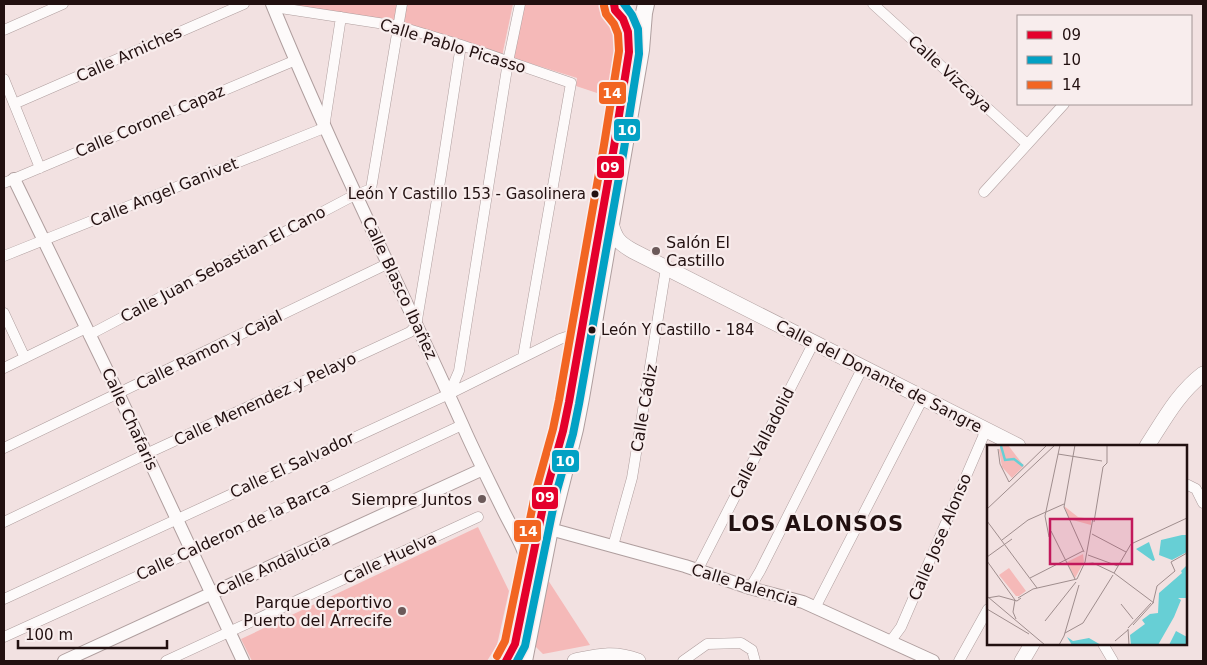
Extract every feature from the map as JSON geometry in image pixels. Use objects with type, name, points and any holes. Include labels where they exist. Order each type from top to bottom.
[{"type":"main road","points":[[506,661],[514,644],[546,492],[563,431],[614,148],[629,52],[628,32],[614,4]]},
{"type":"main road","points":[[622,19],[632,19],[645,8]]},
{"type":"main road","points":[[529,657],[550,529],[575,429],[641,50],[645,8]]},
{"type":"main road","name":"Calle del Donante de Sangre","points":[[611,223],[615,236],[621,244],[633,251],[1016,445]]},
{"type":"main road","points":[[605,259],[611,251],[619,249],[633,251]]},
{"type":"main road","points":[[1148,445],[1177,400],[1203,374]]},
{"type":"main road","points":[[1022,661],[1031,645]]},
{"type":"main road","points":[[575,661],[606,655],[626,657],[638,661]]},
{"type":"street","points":[[4,30],[63,4]]},
{"type":"street","name":"Calle Arniches","points":[[14,104],[244,4]]},
{"type":"street","points":[[358,196],[371,189],[402,4]]},
{"type":"street","points":[[449,394],[459,371],[508,62],[520,4]]},
{"type":"street","name":"Calle Vizcaya","points":[[873,4],[1026,144]]},
{"type":"street","name":"Calle Pablo Picasso","points":[[273,5],[398,26],[461,45],[572,83],[523,357]]},
{"type":"street","name":"Calle Blasco Ibañez","points":[[273,5],[324,128],[358,196],[387,264],[449,394],[482,469],[524,552],[529,571]]},
{"type":"street","points":[[324,128],[342,17]]},
{"type":"street","points":[[416,326],[461,45]]},
{"type":"street","name":"Calle Coronel Capaz","points":[[9,181],[296,60]]},
{"type":"street","points":[[4,79],[40,168]]},
{"type":"street","points":[[984,192],[1063,105]]},
{"type":"street","name":"Calle Angel Ganivet","points":[[4,256],[324,128]]},
{"type":"street","name":"Calle Chafaris","points":[[9,181],[43,240],[118,393],[244,661]]},
{"type":"street","name":"Calle Juan Sebastian El Cano","points":[[4,368],[88,332],[349,198],[358,196]]},
{"type":"street","name":"Calle Ramon y Cajal","points":[[4,448],[387,264]]},
{"type":"street","name":"Calle Cádiz","points":[[613,546],[632,478],[666,268]]},
{"type":"street","points":[[4,313],[25,358]]},
{"type":"street","name":"Calle Menendez y Pelayo","points":[[4,522],[410,332],[416,326]]},
{"type":"street","name":"Calle El Salvador","points":[[4,599],[449,394],[523,357],[581,332]]},
{"type":"street","name":"Calle Valladolid","points":[[697,570],[814,342]]},
{"type":"street","points":[[750,588],[863,368]]},
{"type":"street","points":[[815,608],[923,398]]},
{"type":"street","name":"Calle Calderon de la Barca","points":[[4,637],[462,425]]},
{"type":"street","name":"Calle Jose Alonso","points":[[890,642],[901,627],[986,430]]},
{"type":"street","name":"Calle Andalucia","points":[[64,661],[482,469]]},
{"type":"street","points":[[1187,484],[1196,489],[1203,503]]},
{"type":"street","name":"Calle Huelva","points":[[166,661],[478,517]]},
{"type":"street","name":"Calle Palencia","points":[[550,529],[803,602],[933,661]]},
{"type":"street","points":[[960,661],[987,611]]},
{"type":"street","points":[[683,661],[707,644],[741,643],[752,650],[755,661]]},
{"type":"street","points":[[1104,645],[1113,661]]},
{"type":"shaded area","points":[[285,4],[397,4],[394,22]]},
{"type":"shaded area","points":[[407,4],[513,4],[502,56],[403,24]]},
{"type":"shaded area","points":[[523,4],[606,4],[608,14],[623,35],[620,75],[609,92],[603,95],[576,86],[577,78],[513,58]]},
{"type":"shaded area","name":"Parque deportivo Puerto del Arrecife","points":[[478,527],[509,591],[497,645],[487,661],[252,661],[241,639]]},
{"type":"shaded area","points":[[546,577],[590,645],[543,654],[533,644]]},
{"type":"transit line","name":"09","points":[[506,661],[515,644],[546,492],[563,431],[614,147],[629,52],[628,32],[623,19],[615,10],[614,4]]},
{"type":"transit line","name":"10","points":[[517,661],[525,646],[556,494],[573,434],[624,149],[639,54],[638,29],[632,15],[624,4]]},
{"type":"transit line","name":"14","points":[[497,656],[505,641],[536,490],[553,429],[604,145],[619,51],[618,34],[614,24],[606,14],[604,6]]},
{"type":"place","name":"León Y Castillo 153 - Gasolinera","points":[[595,194]]},
{"type":"place","name":"Salón El Castillo","points":[[656,251]]},
{"type":"place","name":"León Y Castillo - 184","points":[[592,330]]},
{"type":"place","name":"Siempre Juntos","points":[[482,499]]},
{"type":"place","name":"Parque deportivo Puerto del Arrecife","points":[[402,611]]},
{"type":"district","name":"LOS ALONSOS","points":[[816,524]]}]
